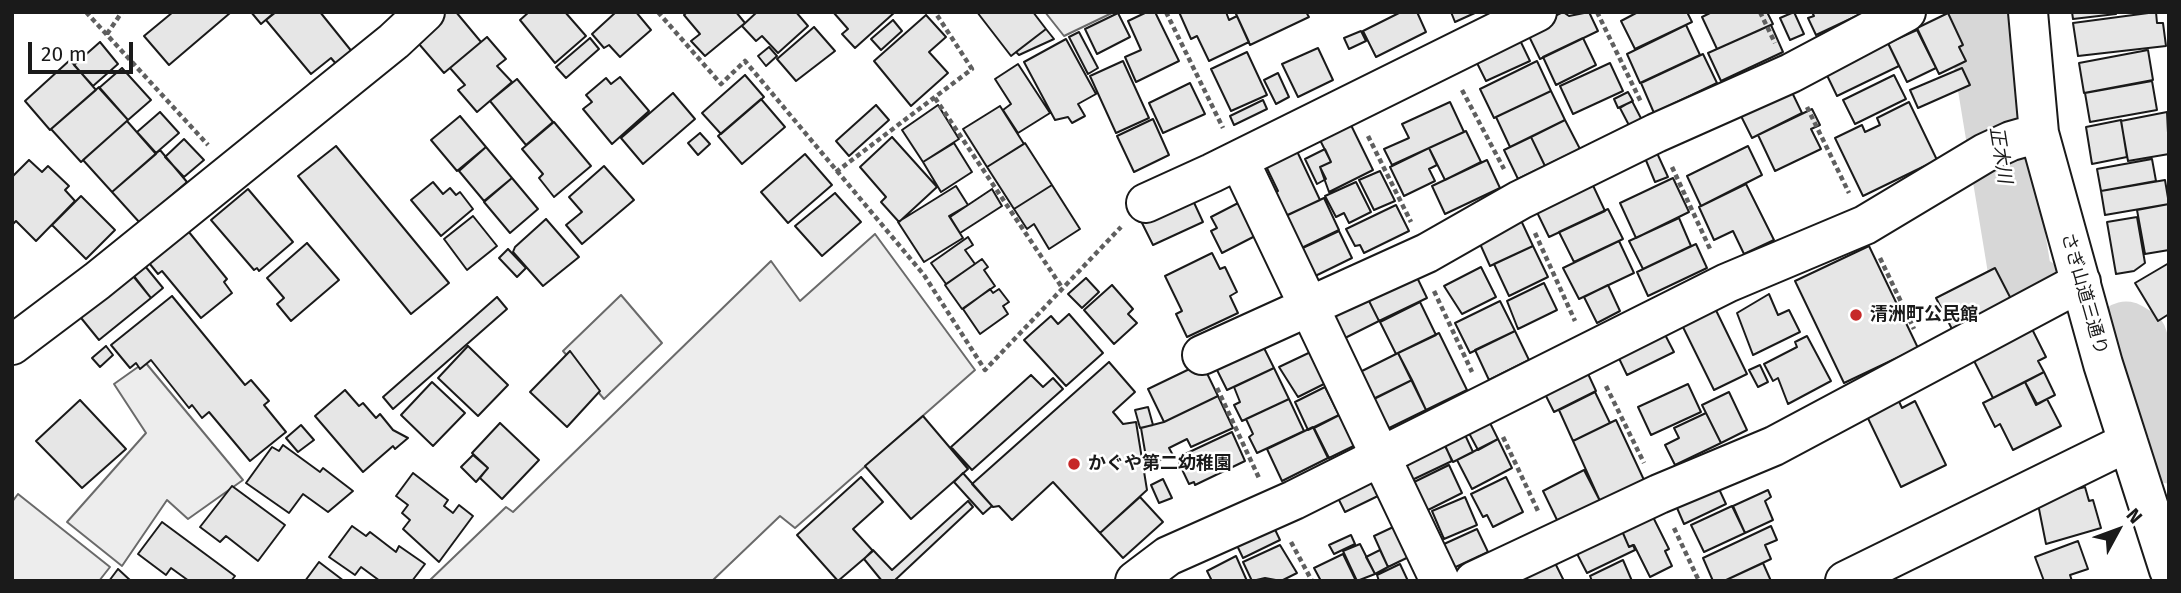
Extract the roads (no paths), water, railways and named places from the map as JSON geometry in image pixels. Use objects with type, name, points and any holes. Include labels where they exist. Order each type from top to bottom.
[{"type":"street","points":[[12,345],[232,171],[425,12]]},
{"type":"street","points":[[1146,203],[1239,160],[1536,12]]},
{"type":"street","points":[[1202,355],[1422,254],[1520,200],[1656,133],[1791,74],[1906,12]]},
{"type":"street","name":"さぎ山道三通り","points":[[2028,12],[2012,142],[2081,282],[2169,572]]},
{"type":"street","points":[[1135,581],[1168,556],[1294,500],[1727,283],[1865,225],[2012,142]]},
{"type":"street","points":[[1239,160],[1440,581]]},
{"type":"street","points":[[1475,581],[1552,542],[1774,446],[2081,282]]},
{"type":"street","points":[[1846,581],[2128,442]]},
{"type":"street","points":[[2158,581],[2169,572]]},
{"type":"waterway","name":"正木川","points":[[1977,12],[2021,280],[2035,289]]},
{"type":"waterway","name":"正木川","points":[[2126,333],[2136,339],[2169,452]]},
{"type":"place","name":"清洲町公民館","points":[[1856,315]]},
{"type":"place","name":"かぐや第二幼稚園","points":[[1074,464]]}]
